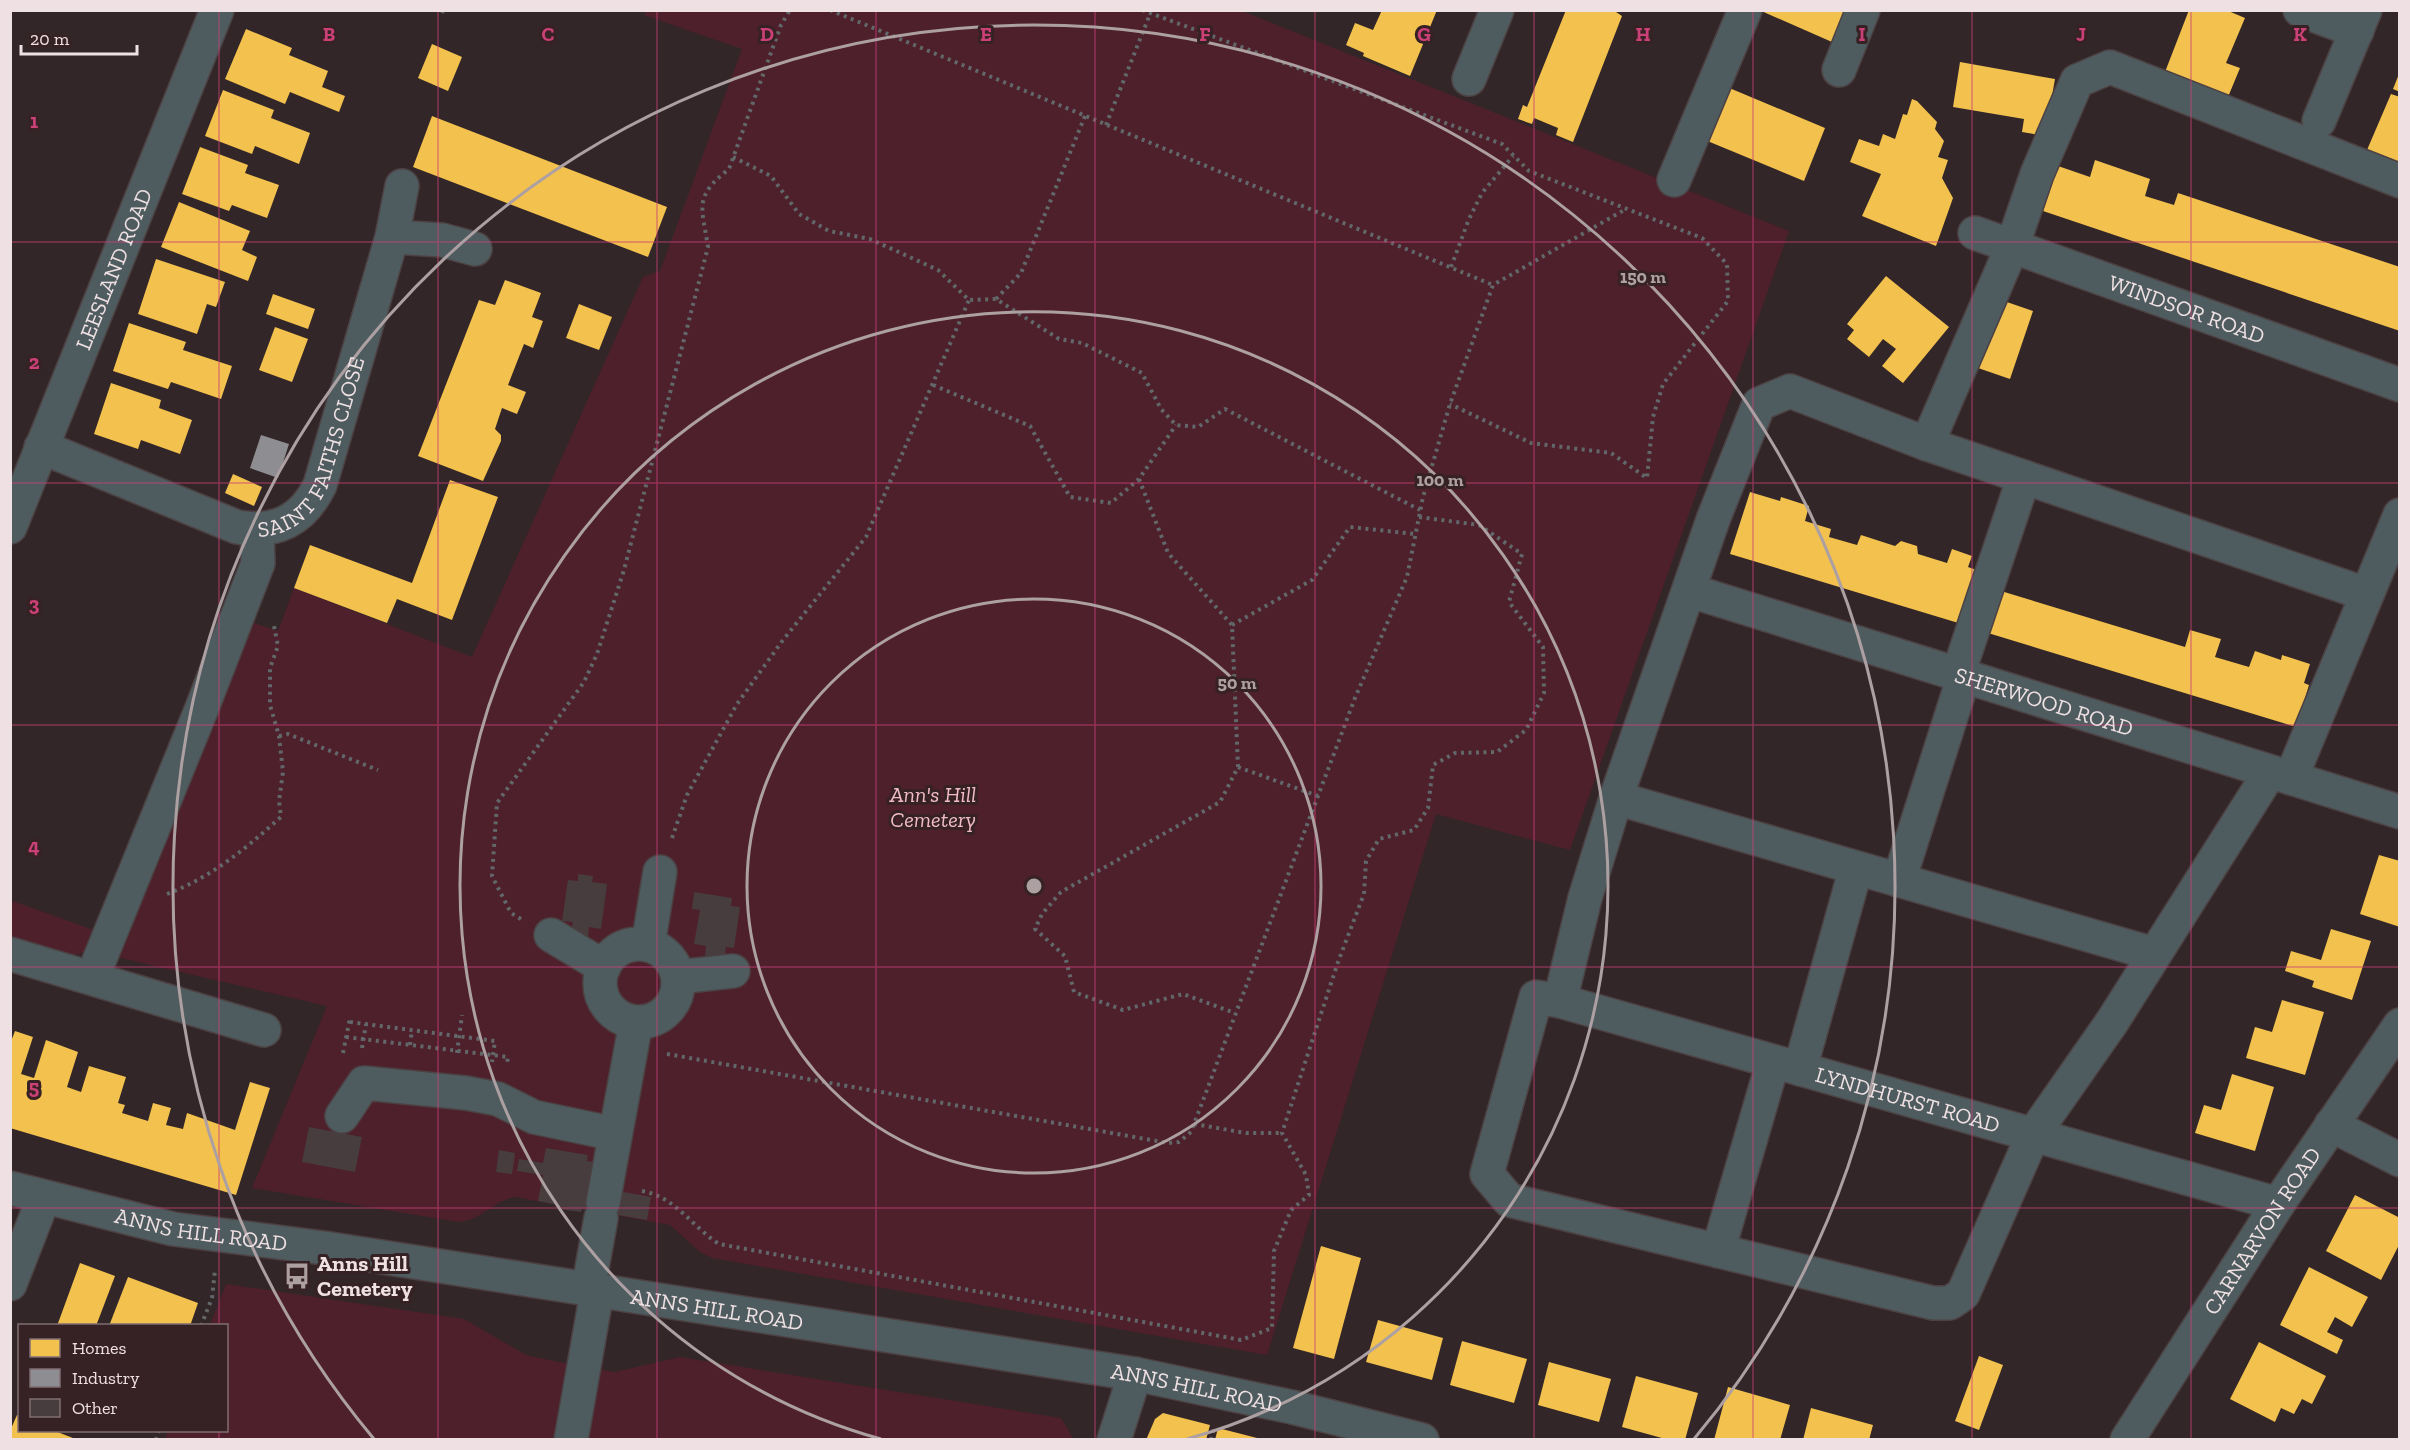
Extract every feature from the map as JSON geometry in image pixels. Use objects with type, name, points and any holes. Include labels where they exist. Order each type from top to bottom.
[{"type":"street","name":"LEESLAND ROAD","points":[[10,527],[217,10]]},
{"type":"street","points":[[1469,79],[1497,10]]},
{"type":"street","points":[[1674,180],[1745,10]]},
{"type":"street","points":[[1839,70],[1863,10]]},
{"type":"street","points":[[2300,10],[2361,20],[2319,122]]},
{"type":"street","points":[[1927,444],[2012,246],[2037,174],[2077,81],[2110,67],[2400,181]]},
{"type":"street","name":"SAINT FAITHS CLOSE","points":[[41,447],[227,524],[257,530],[281,526],[301,514],[320,485],[392,237],[402,186]]},
{"type":"street","name":"WINDSOR ROAD","points":[[1975,233],[2400,385]]},
{"type":"street","points":[[392,237],[442,240],[476,249]]},
{"type":"street","points":[[2366,594],[1927,444],[1790,391],[1759,404],[1714,517],[1691,591],[1616,798],[1585,898],[1487,1174],[1509,1200],[1933,1303],[1950,1303],[1963,1294],[2033,1135],[2112,1022],[2154,954],[2281,775],[2366,594],[2400,514]]},
{"type":"street","points":[[1899,880],[2024,477]]},
{"type":"street","points":[[92,978],[258,563],[257,530]]},
{"type":"street","name":"SHERWOOD ROAD","points":[[1691,591],[2400,812]]},
{"type":"street","points":[[1616,798],[2154,954]]},
{"type":"street","points":[[1718,1251],[1787,1066],[1856,868]]},
{"type":"street","points":[[648,945],[660,872]]},
{"type":"street","points":[[551,935],[604,967]]},
{"type":"street","points":[[570,1440],[603,1202],[633,1035],[623,1018],[607,1006],[601,987],[604,967],[622,948],[648,945],[668,957],[678,977],[676,995],[667,1010],[633,1035]]},
{"type":"street","points":[[10,954],[264,1030]]},
{"type":"street","points":[[678,977],[733,971]]},
{"type":"street","name":"LYNDHURST ROAD","points":[[1548,999],[2278,1204]]},
{"type":"street","name":"CARNARVON ROAD","points":[[2127,1440],[2278,1204],[2400,1025]]},
{"type":"street","points":[[342,1116],[364,1083],[466,1093],[498,1099],[534,1117],[615,1134]]},
{"type":"street","points":[[2331,1125],[2400,1160]]},
{"type":"street","name":"ANNS HILL ROAD","points":[[10,1188],[173,1229],[294,1243],[1135,1374],[1292,1407],[1422,1440]]},
{"type":"street","points":[[10,1284],[44,1197]]},
{"type":"street","points":[[1114,1440],[1135,1374]]},
{"type":"path","points":[[551,935],[511,913],[492,876],[496,803],[584,682],[597,654],[624,570],[708,247],[701,200],[713,182],[729,169],[781,25],[790,10]]},
{"type":"path","points":[[830,10],[1493,285]]},
{"type":"path","points":[[1142,10],[1502,144],[1528,171],[1702,238],[1726,264],[1728,301],[1663,384],[1653,417],[1647,478],[1611,453],[1531,443],[1450,404]]},
{"type":"path","points":[[1106,125],[1151,14]]},
{"type":"path","points":[[996,299],[1021,273],[1085,116]]},
{"type":"path","points":[[1451,267],[1468,219],[1482,193],[1513,156]]},
{"type":"path","points":[[733,157],[771,176],[799,214],[829,231],[870,239],[938,270],[969,300],[996,299],[1059,339],[1082,343],[1142,373],[1161,409],[1176,424],[1198,427],[1225,409],[1420,510]]},
{"type":"path","points":[[633,1035],[1168,1143],[1179,1142],[1191,1132],[1355,698],[1407,577],[1420,510],[1450,404],[1493,285],[1626,208]]},
{"type":"path","points":[[660,872],[687,795],[737,704],[783,640],[866,537],[969,300]]},
{"type":"path","points":[[933,385],[1030,426],[1070,497],[1111,503],[1139,479],[1176,424]]},
{"type":"path","points":[[1139,479],[1168,553],[1232,625],[1238,767],[1220,802],[1061,892],[1042,914],[1035,929],[1065,956],[1074,992],[1123,1010],[1183,994],[1235,1013]]},
{"type":"path","points":[[603,1202],[653,1193],[671,1202],[707,1236],[719,1244],[1241,1340],[1272,1328],[1274,1251],[1291,1210],[1309,1196],[1306,1175],[1282,1133],[1338,962],[1364,894],[1365,861],[1379,839],[1414,830],[1428,808],[1433,765],[1455,753],[1497,752],[1526,730],[1544,693],[1543,647],[1509,602],[1522,554],[1479,525],[1419,517]]},
{"type":"path","points":[[1232,625],[1312,580],[1350,527],[1415,534]]},
{"type":"path","points":[[129,888],[160,897],[194,884],[235,858],[281,818],[279,801],[283,772],[279,736],[270,705],[270,668],[278,646],[274,624],[240,611]]},
{"type":"path","points":[[279,736],[288,734],[378,770]]},
{"type":"path","points":[[1238,767],[1318,796]]},
{"type":"path","points":[[456,1059],[462,1016]]},
{"type":"path","points":[[341,1063],[350,1020],[495,1041],[491,1072]]},
{"type":"path","points":[[361,1055],[366,1024]]},
{"type":"path","points":[[409,1053],[412,1030]]},
{"type":"path","points":[[1194,1124],[1246,1133],[1282,1133]]},
{"type":"path","points":[[202,1324],[212,1298],[219,1236]]},
{"type":"green space","name":"Ann's Hill Cemetery","points":[[646,11],[1242,11],[1789,231],[1570,850],[1436,814],[1267,1355],[712,1258],[700,1252],[670,1225],[515,1197],[500,1202],[474,1218],[459,1222],[252,1188],[327,1006],[116,957],[245,620],[278,631],[294,588],[472,657],[643,277],[660,271],[742,49],[644,15]]},
{"type":"green space","points":[[10,900],[99,932],[92,950],[61,959],[11,943]]},
{"type":"green space","points":[[226,1284],[464,1319],[526,1355],[583,1367],[615,1372],[680,1357],[1061,1418],[1073,1438],[165,1440],[168,1432],[228,1432],[228,1324],[210,1324]]},
{"type":"building: Homes","points":[[1382,10],[1437,10],[1410,76],[1363,56],[1364,53],[1346,45],[1355,23],[1373,30]]},
{"type":"building: Homes","points":[[1566,10],[1613,10],[1622,16],[1573,142],[1556,135],[1558,128],[1534,118],[1532,124],[1518,119],[1523,105],[1527,107]]},
{"type":"building: Homes","points":[[1759,10],[1845,10],[1832,42]]},
{"type":"building: Homes","points":[[2189,10],[2226,10],[2245,18],[2226,63],[2240,68],[2228,97],[2165,72]]},
{"type":"building: Homes","points":[[246,29],[292,48],[289,55],[328,71],[322,87],[345,96],[339,112],[290,92],[285,104],[225,79]]},
{"type":"building: Homes","points":[[432,44],[462,57],[448,91],[418,78]]},
{"type":"building: Homes","points":[[1960,62],[2055,79],[2045,136],[2022,132],[2024,119],[1953,107]]},
{"type":"building: Homes","points":[[2400,74],[2400,92],[2393,89]]},
{"type":"building: Homes","points":[[1727,87],[1825,128],[1804,181],[1705,140]]},
{"type":"building: Homes","points":[[223,90],[274,110],[271,118],[310,133],[299,164],[255,146],[252,154],[205,136]]},
{"type":"building: Homes","points":[[2391,94],[2400,97],[2400,164],[2367,150]]},
{"type":"building: Homes","points":[[1912,99],[1917,101],[1937,122],[1935,129],[1944,141],[1938,157],[1948,160],[1942,178],[1953,198],[1936,246],[1862,216],[1881,174],[1850,162],[1859,139],[1879,146],[1883,134],[1895,139],[1903,114],[1907,115]]},
{"type":"building: Homes","points":[[432,116],[667,207],[648,257],[413,167]]},
{"type":"building: Homes","points":[[200,147],[248,165],[245,173],[279,185],[267,218],[232,205],[229,211],[182,194]]},
{"type":"building: Homes","points":[[2095,160],[2150,179],[2145,196],[2174,205],[2178,193],[2400,267],[2400,331],[2043,211],[2058,166],[2090,177]]},
{"type":"building: Homes","points":[[179,202],[250,231],[242,250],[257,257],[248,281],[161,247]]},
{"type":"building: Homes","points":[[156,259],[225,282],[216,307],[207,304],[197,334],[138,314]]},
{"type":"building: Homes","points":[[1886,276],[1949,327],[1903,383],[1882,366],[1896,349],[1883,339],[1869,357],[1847,339],[1854,330],[1847,324]]},
{"type":"building: Homes","points":[[505,280],[541,293],[532,317],[543,321],[533,348],[524,344],[508,385],[526,392],[517,414],[502,408],[495,429],[501,435],[501,441],[483,481],[418,456],[479,300],[495,305]]},
{"type":"building: Homes","points":[[273,294],[315,309],[308,329],[266,314]]},
{"type":"building: Homes","points":[[2001,300],[2033,311],[2010,379],[1978,368]]},
{"type":"building: Homes","points":[[579,304],[612,317],[599,350],[566,338]]},
{"type":"building: Homes","points":[[129,323],[186,342],[183,350],[232,366],[221,399],[171,382],[168,389],[113,371]]},
{"type":"building: Homes","points":[[275,327],[308,339],[292,382],[259,370]]},
{"type":"building: Homes","points":[[111,383],[161,400],[159,408],[192,420],[180,454],[141,440],[138,449],[94,434]]},
{"type":"building: Homes","points":[[233,474],[262,487],[254,506],[225,493]]},
{"type":"building: Homes","points":[[450,480],[498,497],[452,620],[397,599],[387,623],[294,588],[310,545],[412,583]]},
{"type":"building: Homes","points":[[1750,492],[1780,501],[1781,497],[1809,506],[1805,521],[1831,529],[1829,537],[1857,545],[1861,535],[1895,546],[1901,541],[1917,546],[1918,554],[1947,563],[1952,549],[1972,556],[1968,567],[1982,572],[1965,625],[1730,554]]},
{"type":"building: Homes","points":[[2001,591],[2185,647],[2190,630],[2221,639],[2215,657],[2249,667],[2255,651],[2281,660],[2282,655],[2310,664],[2304,683],[2309,685],[2296,727],[1988,633]]},
{"type":"building: Homes","points":[[2379,855],[2400,861],[2400,927],[2360,914]]},
{"type":"building: Homes","points":[[2331,929],[2371,941],[2352,1000],[2312,987],[2314,981],[2285,971],[2291,951],[2321,960]]},
{"type":"building: Homes","points":[[2282,1000],[2324,1012],[2305,1075],[2246,1058],[2255,1027],[2272,1032]]},
{"type":"building: Homes","points":[[15,1031],[33,1037],[21,1074],[34,1078],[46,1040],[78,1052],[67,1087],[81,1092],[89,1066],[126,1077],[118,1103],[125,1105],[122,1113],[148,1121],[153,1103],[171,1108],[166,1125],[183,1129],[187,1113],[235,1130],[250,1082],[270,1088],[236,1195],[10,1128],[10,1044]]},
{"type":"building: Homes","points":[[2232,1074],[2274,1087],[2255,1151],[2195,1133],[2204,1105],[2221,1110]]},
{"type":"building: Homes","points":[[2355,1195],[2400,1218],[2400,1243],[2381,1280],[2326,1251]]},
{"type":"building: Homes","points":[[1321,1246],[1361,1258],[1334,1359],[1293,1348]]},
{"type":"building: Homes","points":[[80,1263],[115,1276],[97,1324],[58,1324]]},
{"type":"building: Homes","points":[[2309,1267],[2368,1297],[2352,1327],[2335,1317],[2327,1332],[2343,1340],[2337,1354],[2280,1325]]},
{"type":"building: Homes","points":[[128,1277],[198,1303],[191,1324],[110,1324]]},
{"type":"building: Homes","points":[[1378,1320],[1443,1338],[1432,1380],[1366,1362]]},
{"type":"building: Homes","points":[[1462,1341],[1527,1359],[1514,1403],[1450,1385]]},
{"type":"building: Homes","points":[[2259,1342],[2326,1376],[2312,1404],[2302,1399],[2294,1414],[2281,1408],[2275,1422],[2230,1399]]},
{"type":"building: Homes","points":[[1979,1356],[2003,1365],[1979,1430],[1955,1421]]},
{"type":"building: Homes","points":[[1549,1362],[1611,1379],[1599,1422],[1538,1405]]},
{"type":"building: Homes","points":[[1636,1376],[1698,1393],[1685,1440],[1669,1440],[1622,1427]]},
{"type":"building: Homes","points":[[1728,1387],[1790,1405],[1780,1440],[1714,1440]]},
{"type":"building: Homes","points":[[1811,1408],[1873,1425],[1869,1440],[1803,1440]]},
{"type":"building: Homes","points":[[1163,1413],[1210,1425],[1206,1440],[1146,1440],[1155,1419]]},
{"type":"building: Homes","points":[[17,1415],[18,1432],[58,1432],[78,1440],[10,1440],[10,1431]]},
{"type":"building: Homes","points":[[1218,1428],[1261,1439],[1261,1440],[1215,1440]]},
{"type":"building: Industry","points":[[261,435],[289,444],[278,478],[250,468]]},
{"type":"building: Other","points":[[578,874],[593,876],[592,882],[607,884],[601,929],[589,927],[588,937],[570,935],[573,922],[562,921],[568,880],[578,881]]},
{"type":"building: Other","points":[[694,892],[732,898],[731,906],[740,907],[734,948],[726,947],[724,959],[705,956],[706,946],[694,944],[700,910],[692,909]]},
{"type":"building: Other","points":[[309,1127],[362,1137],[355,1172],[302,1162]]},
{"type":"building: Other","points":[[546,1148],[588,1155],[587,1161],[601,1163],[618,1191],[651,1197],[647,1220],[618,1215],[617,1221],[588,1216],[590,1210],[582,1209],[581,1212],[558,1209],[558,1205],[538,1201],[543,1175],[517,1171],[519,1159],[543,1163]]},
{"type":"building: Other","points":[[499,1150],[515,1153],[512,1174],[496,1172]]},
{"type":"place","name":"Anns Hill Cemetery","points":[[297,1276]]}]
